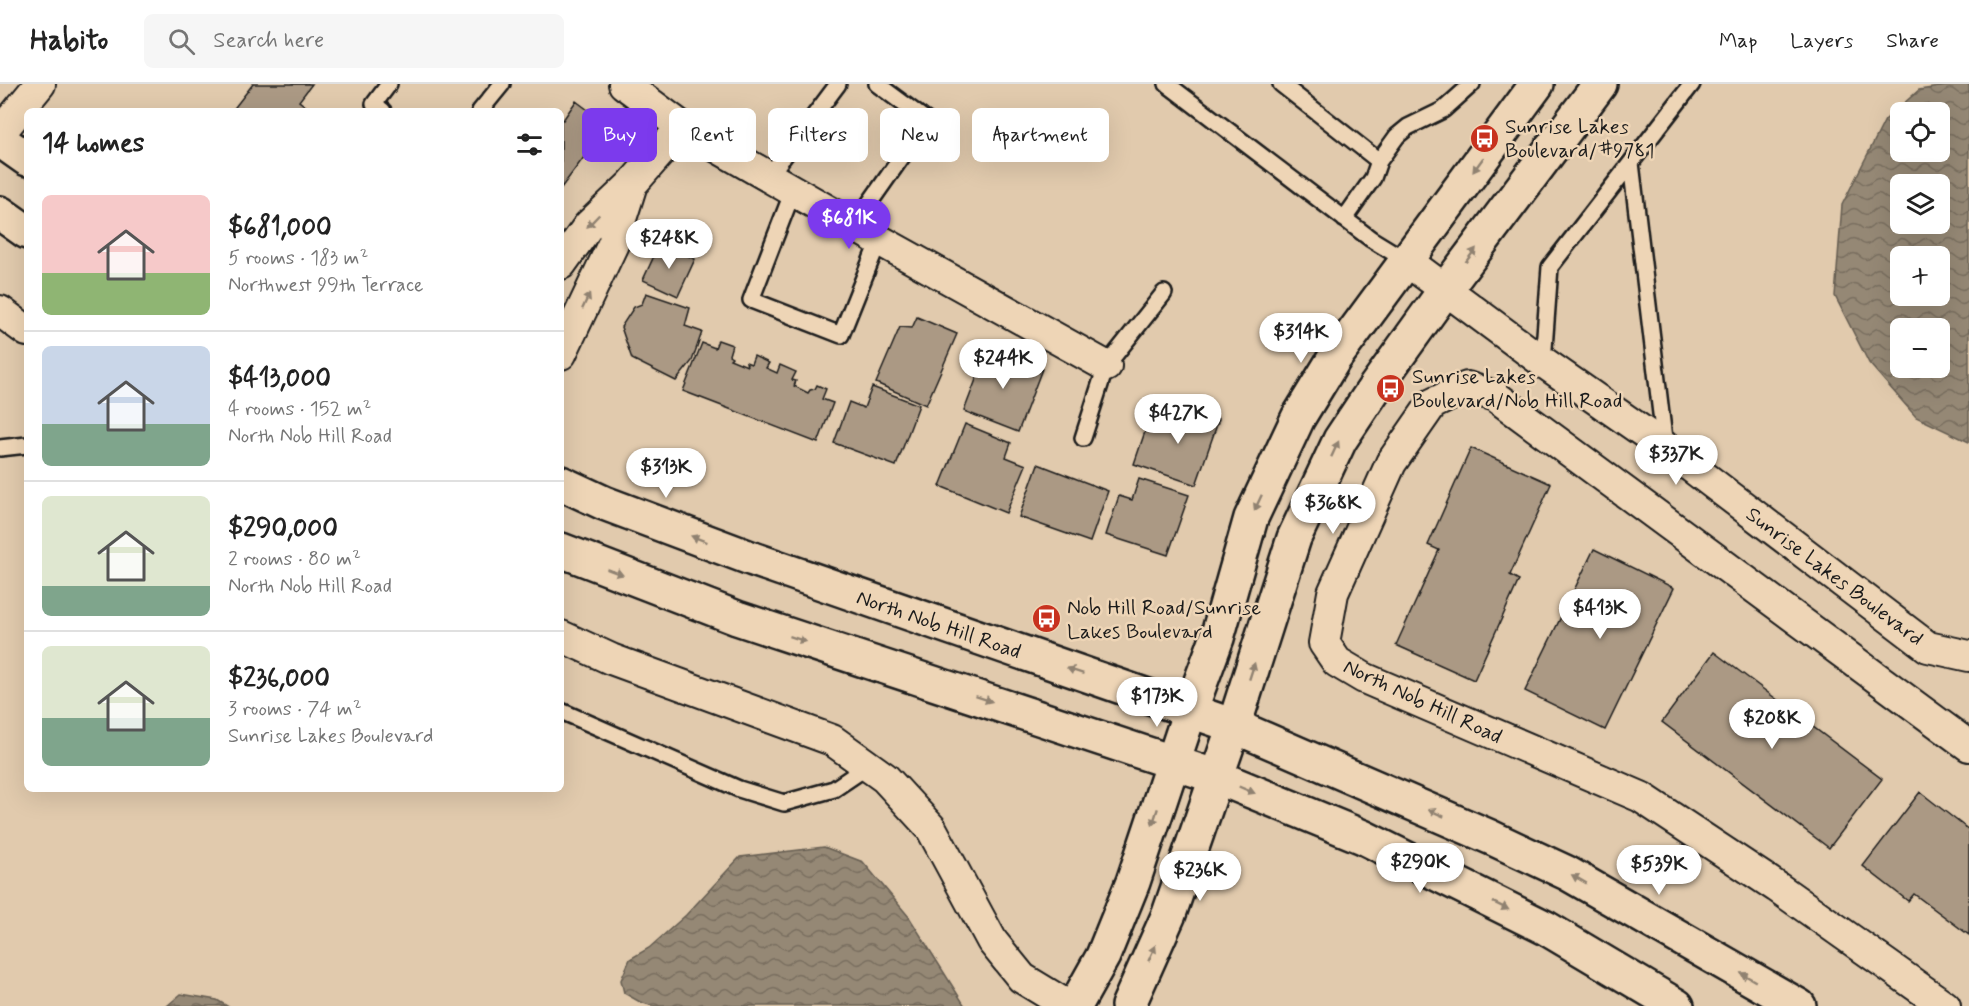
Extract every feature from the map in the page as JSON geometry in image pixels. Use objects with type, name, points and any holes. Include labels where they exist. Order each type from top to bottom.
[{"type":"main road","points":[[1075,1006],[1103,956],[1129,892],[1217,638],[1251,518],[1298,418],[1334,359],[1537,84]]},
{"type":"main road","points":[[1128,1006],[1169,914],[1234,726],[1294,538],[1340,440],[1445,290],[1600,84]]},
{"type":"main road","points":[[0,140],[24,157]]},
{"type":"main road","points":[[0,213],[24,230]]},
{"type":"main road","name":"North Nob Hill Road","points":[[564,484],[604,503],[753,559],[1234,726],[1479,832],[1567,873],[1798,1006]]},
{"type":"main road","points":[[564,551],[737,618],[1217,777],[1363,837],[1546,928],[1677,1006]]},
{"type":"street","points":[[0,133],[40,84]]},
{"type":"street","points":[[624,84],[669,117]]},
{"type":"street","points":[[564,260],[589,225],[632,184],[669,142]]},
{"type":"street","points":[[743,162],[1106,366]]},
{"type":"street","points":[[564,348],[613,244],[632,184]]},
{"type":"street","name":"Sunrise Lakes Boulevard","points":[[1407,261],[1543,362],[1665,447],[1928,647],[1969,656]]},
{"type":"street","points":[[0,311],[24,329]]},
{"type":"street","name":"North Nob Hill Road","points":[[1945,1006],[1777,887],[1641,796],[1364,678],[1337,662],[1324,643],[1333,593],[1391,463],[1432,404],[1467,387],[1495,396],[1969,746]]},
{"type":"street","points":[[564,637],[611,659],[832,740],[885,778],[931,828],[992,941],[1022,978],[1068,1006]]},
{"type":"lane","points":[[379,108],[374,104],[389,84]]},
{"type":"lane","points":[[482,108],[502,84]]},
{"type":"lane","points":[[838,84],[781,184],[751,300],[841,335],[866,233],[927,121],[877,84]]},
{"type":"lane","points":[[1167,84],[1371,239],[1407,261]]},
{"type":"lane","points":[[1281,84],[1379,160]]},
{"type":"lane","points":[[1344,219],[1373,178],[1379,160],[1396,136],[1408,127],[1443,110],[1472,84]]},
{"type":"lane","points":[[1543,362],[1550,267],[1692,84]]},
{"type":"lane","points":[[1631,163],[1665,447]]},
{"type":"lane","points":[[1083,438],[1106,366],[1164,293]]},
{"type":"lane","points":[[0,448],[24,445]]},
{"type":"lane","points":[[564,712],[739,789],[784,803],[834,789],[868,766]]},
{"type":"water","points":[[1969,84],[1969,442],[1916,417],[1869,363],[1835,296],[1842,205],[1885,120],[1890,116],[1890,162],[1950,162],[1950,102],[1905,102],[1919,90]]},
{"type":"water","points":[[824,847],[863,862],[909,917],[965,1006],[653,1006],[624,993],[621,980],[630,959],[649,948],[686,915],[740,857]]},
{"type":"water","points":[[181,994],[217,1000],[227,1006],[167,1006]]},
{"type":"building","points":[[253,84],[312,84],[299,101],[308,108],[234,108]]},
{"type":"building","points":[[576,101],[585,108],[582,108],[582,160],[564,184],[564,119]]},
{"type":"building","points":[[660,243],[695,259],[678,296],[643,280]]},
{"type":"building","points":[[646,293],[690,308],[685,326],[702,332],[692,361],[676,381],[632,359],[621,327],[634,307],[642,304]]},
{"type":"building","points":[[917,317],[957,334],[926,405],[876,383],[900,327],[912,328]]},
{"type":"building","points":[[718,340],[732,345],[730,359],[747,366],[746,362],[751,364],[754,356],[769,363],[766,368],[777,373],[780,365],[796,372],[792,380],[796,381],[794,386],[808,393],[817,385],[826,389],[822,399],[833,403],[818,443],[683,391],[702,343],[715,348]]},
{"type":"building","points":[[988,348],[1042,369],[1018,432],[964,411]]},
{"type":"building","points":[[872,387],[919,405],[896,466],[834,443],[849,402],[864,408]]},
{"type":"building","points":[[1179,405],[1219,419],[1196,485],[1134,464],[1149,420],[1171,427]]},
{"type":"building","points":[[965,424],[1011,443],[1006,457],[1026,465],[1006,513],[940,486]]},
{"type":"building","points":[[1471,448],[1551,484],[1510,575],[1519,580],[1474,680],[1396,645],[1439,550],[1428,545]]},
{"type":"building","points":[[1038,464],[1108,491],[1090,542],[1019,517]]},
{"type":"building","points":[[1139,479],[1189,495],[1168,555],[1106,535],[1119,496],[1132,500]]},
{"type":"building","points":[[1594,549],[1674,588],[1605,730],[1525,691]]},
{"type":"building","points":[[1714,652],[1882,779],[1829,848],[1662,722]]},
{"type":"building","points":[[1920,792],[1969,830],[1969,935],[1914,894],[1908,901],[1863,866]]},
{"type":"place","name":"Sunrise Lakes Boulevard/#9781","points":[[1484,138]]},
{"type":"place","name":"Sunrise Lakes Boulevard/Nob Hill Road","points":[[1391,388]]},
{"type":"place","name":"Nob Hill Road/Sunrise Lakes Boulevard","points":[[1046,619]]}]
